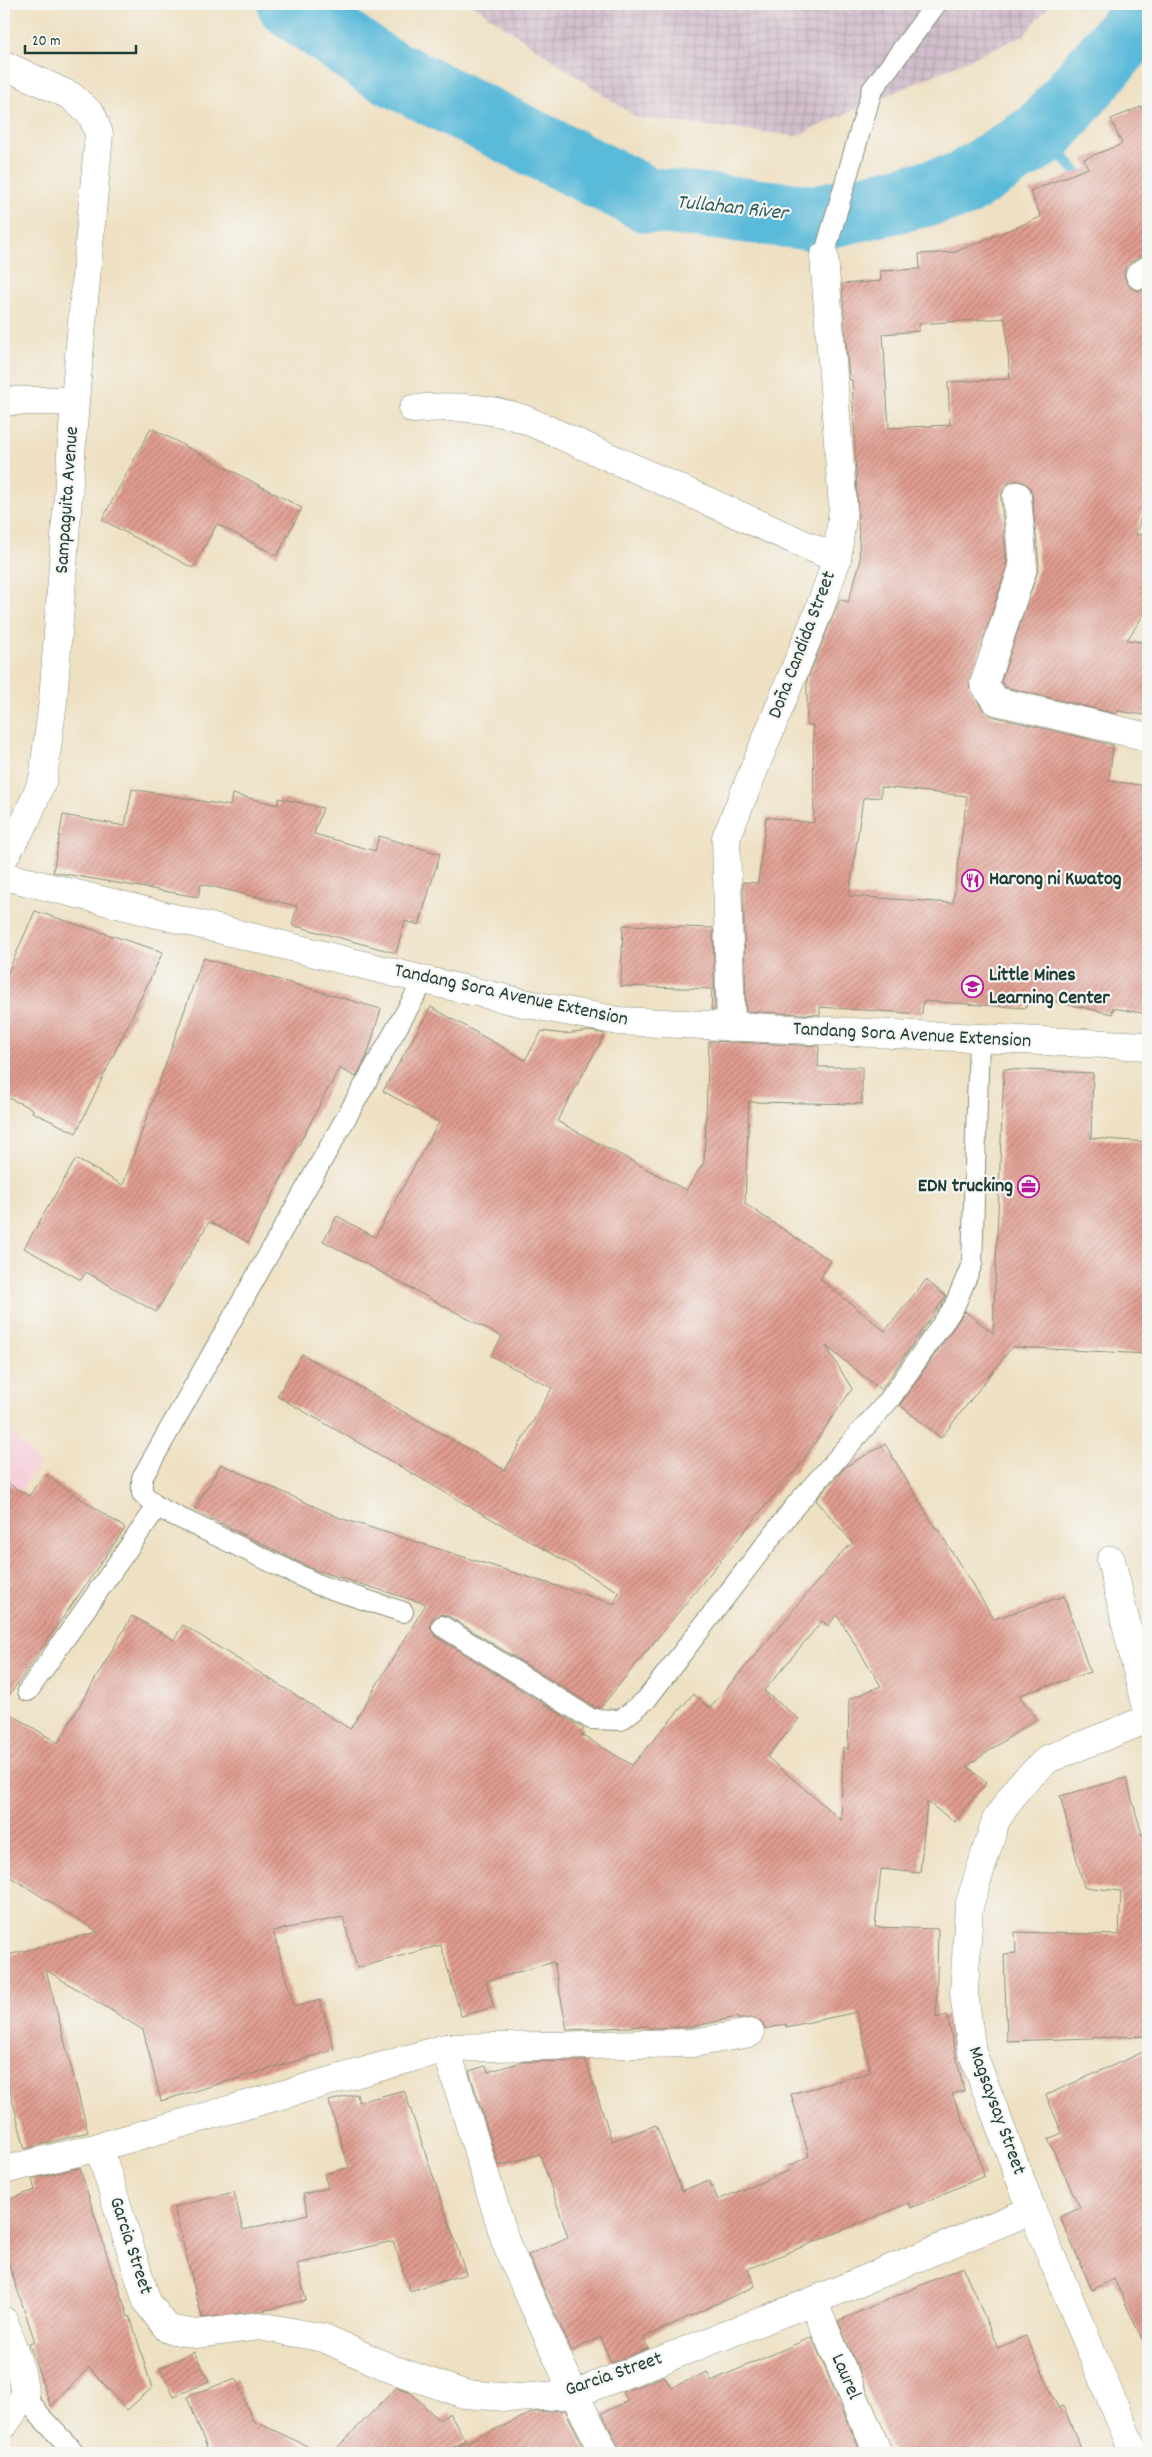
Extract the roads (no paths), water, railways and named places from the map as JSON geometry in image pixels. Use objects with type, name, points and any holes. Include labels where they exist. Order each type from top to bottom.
[{"type":"street","name":"Sampaguita Avenue","points":[[4,65],[71,96],[92,115],[99,134],[75,401],[52,701],[43,779],[26,820],[4,857]]},
{"type":"street","name":"Doña Candida Street","points":[[731,1027],[726,838],[819,610],[837,559],[843,508],[824,256]]},
{"type":"street","points":[[4,401],[75,401]]},
{"type":"street","points":[[413,408],[458,406],[500,412],[524,419],[837,559]]},
{"type":"street","points":[[1016,496],[1023,568],[984,684],[996,702],[1148,737]]},
{"type":"street","name":"Tandang Sora Avenue Extension","points":[[4,876],[424,980],[528,1004],[619,1021],[1148,1046]]},
{"type":"street","points":[[1111,1560],[1148,1718]]},
{"type":"street","name":"Magsaysay Street","points":[[1134,2453],[1032,2210],[972,2052],[964,1993],[969,1906],[996,1820],[1019,1786],[1048,1758],[1148,1718]]},
{"type":"street","points":[[4,2170],[99,2147],[446,2048],[693,2043],[750,2033]]},
{"type":"street","points":[[446,2048],[507,2246],[574,2394],[605,2453]]},
{"type":"street","name":"Garcia Street","points":[[99,2147],[147,2302],[168,2329],[196,2334],[258,2326],[324,2338],[392,2370],[464,2394],[516,2398],[574,2394],[813,2301],[1032,2210]]},
{"type":"street","name":"Laurel","points":[[813,2301],[878,2453]]},
{"type":"street","points":[[4,2321],[21,2372],[25,2395],[4,2425]]},
{"type":"lane","points":[[824,256],[872,90],[936,4]]},
{"type":"lane","points":[[403,1612],[319,1585],[156,1507],[142,1493],[142,1478],[424,980]]},
{"type":"lane","points":[[442,1626],[591,1719],[620,1720],[646,1700],[794,1506],[889,1400],[954,1307],[972,1264],[979,1039]]},
{"type":"lane","points":[[28,1690],[156,1507]]},
{"type":"lane","points":[[25,2395],[40,2416],[75,2453]]},
{"type":"waterway","name":"Tullahan River","points":[[290,4],[376,65],[648,200],[816,218],[960,186],[1043,133],[1148,9]]},
{"type":"waterway","points":[[1043,133],[1086,184]]},
{"type":"place","name":"Harong ni Kwatog","points":[[973,880]]},
{"type":"place","name":"Little Mines Learning Center","points":[[973,987]]},
{"type":"place","name":"EDN trucking","points":[[1029,1187]]}]
